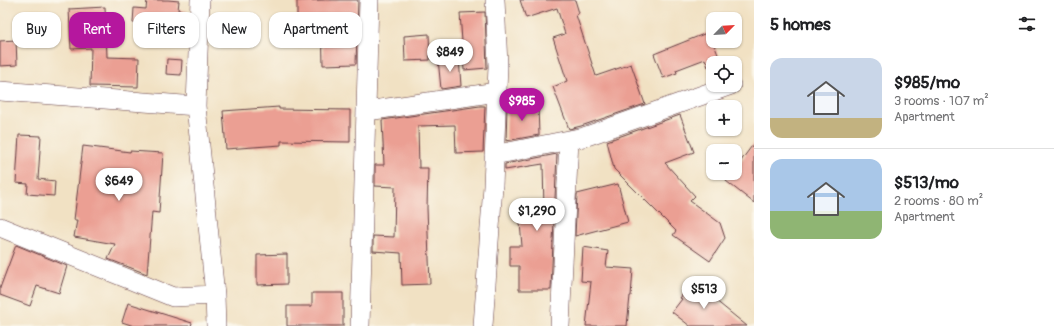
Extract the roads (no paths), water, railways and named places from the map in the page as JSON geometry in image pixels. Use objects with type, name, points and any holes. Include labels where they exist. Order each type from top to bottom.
[{"type":"street","points":[[200,0],[196,106],[215,295],[216,326]]},
{"type":"street","points":[[360,326],[369,0]]},
{"type":"street","points":[[483,326],[498,66],[495,0]]},
{"type":"street","points":[[0,91],[196,106]]},
{"type":"street","points":[[367,111],[497,92]]},
{"type":"street","points":[[494,155],[584,137],[712,92]]},
{"type":"street","points":[[560,326],[569,140]]},
{"type":"street","points":[[0,227],[173,297],[215,295]]}]
